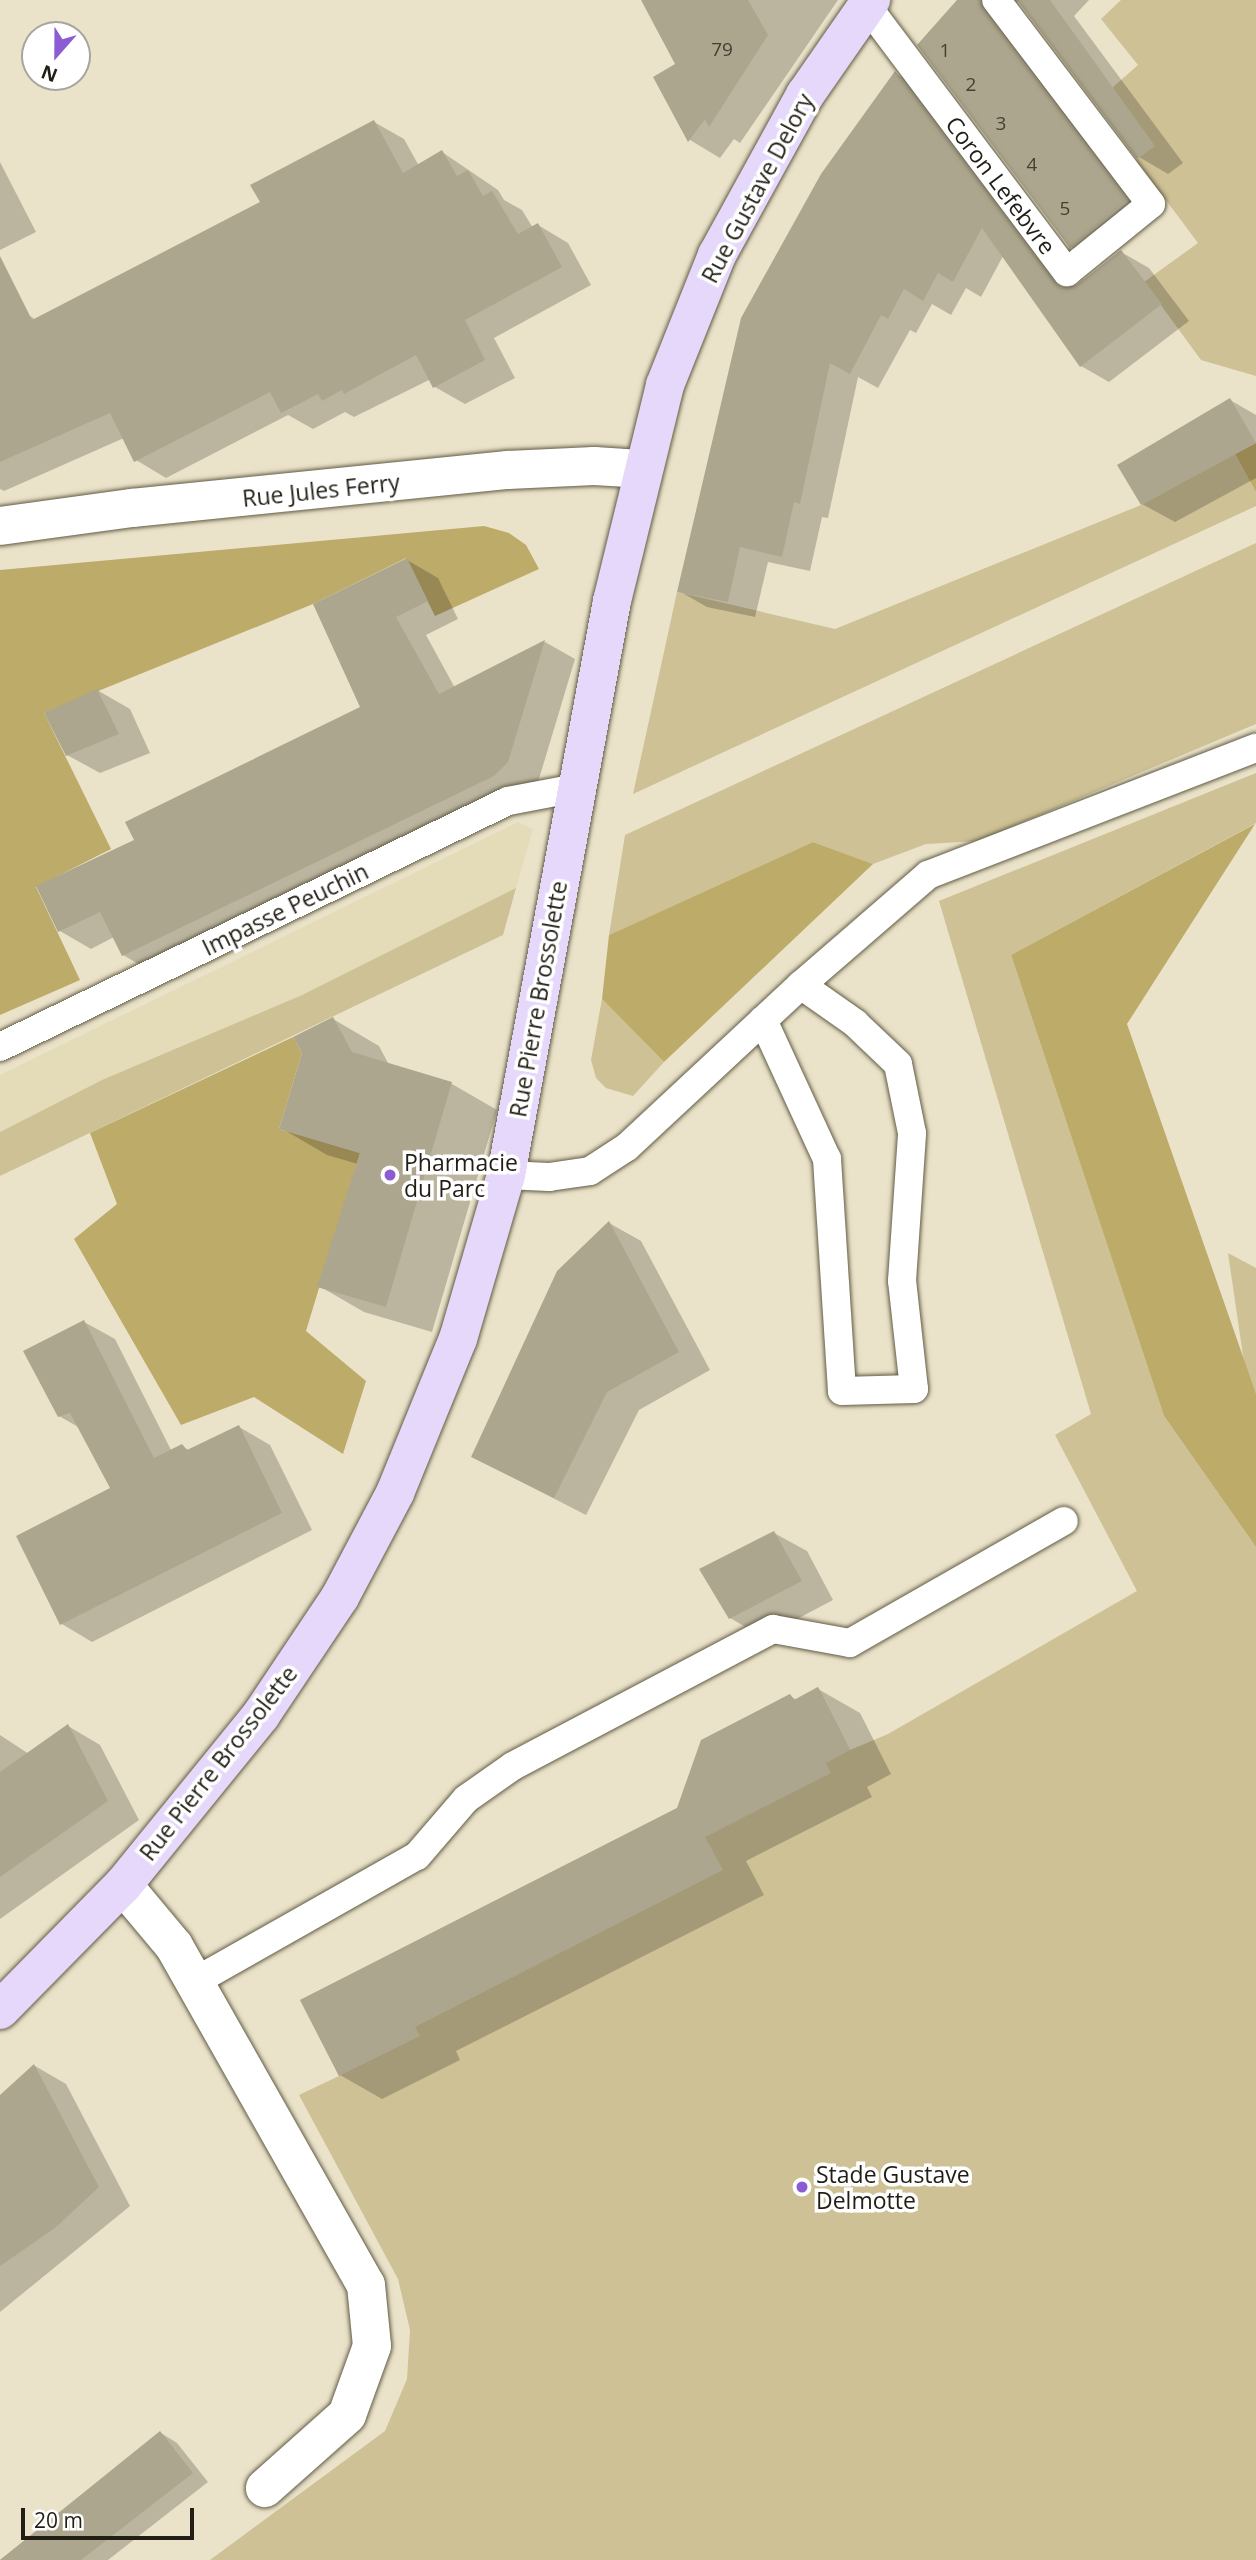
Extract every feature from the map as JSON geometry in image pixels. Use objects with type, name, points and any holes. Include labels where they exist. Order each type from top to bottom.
[{"type":"main road","name":"Rue Gustave Delory","points":[[642,469],[665,385],[717,256],[805,94],[869,3]]},
{"type":"main road","name":"Rue Pierre Brossolette","points":[[0,2010],[123,1885],[261,1715],[340,1597],[396,1493],[458,1339],[506,1175],[576,788],[642,469]]},
{"type":"street","name":"Rue Jules Ferry","points":[[0,526],[132,508],[508,470],[594,466],[642,469]]},
{"type":"street","points":[[123,1885],[174,1946],[366,2284],[372,2346],[347,2414],[265,2488]]},
{"type":"lane","name":"Coron Lefebvre","points":[[869,3],[1067,272],[1151,204],[996,0]]},
{"type":"lane","points":[[506,1175],[549,1177],[590,1171],[627,1147],[801,985],[928,875],[1256,748]]},
{"type":"lane","name":"Impasse Peuchin","points":[[0,1047],[508,801],[576,788]]},
{"type":"lane","points":[[763,1020],[827,1159],[842,1391],[914,1389],[902,1281],[912,1133],[898,1064],[855,1023],[801,985]]},
{"type":"lane","points":[[194,1982],[417,1856],[466,1798],[513,1766],[773,1629],[850,1643],[1064,1521]]},
{"type":"shaded area","points":[[1121,0],[1256,0],[1256,376],[1201,360],[1144,282],[1198,243],[1136,160],[1154,146],[1112,88],[1138,65],[1101,19]]},
{"type":"shaded area","points":[[1256,443],[1256,492],[1235,454]]},
{"type":"shaded area","points":[[1235,454],[1256,492],[1256,506],[633,794],[677,592],[835,629],[1141,505]]},
{"type":"shaded area","points":[[484,526],[509,533],[526,545],[539,569],[435,616],[406,558],[313,604],[44,713],[111,849],[36,887],[80,980],[0,1015],[0,570]]},
{"type":"shaded area","points":[[1256,543],[1256,724],[978,841],[926,844],[873,864],[813,842],[609,935],[625,835]]},
{"type":"shaded area","name":"Stade Gustave Delmotte","points":[[1256,773],[1256,823],[1011,955],[1164,1416],[1256,1547],[1256,2560],[210,2560],[385,2431],[407,2379],[410,2330],[398,2279],[299,2095],[339,2076],[300,2000],[689,1802],[683,1790],[708,1737],[790,1694],[794,1700],[818,1687],[850,1750],[888,1734],[1137,1591],[1055,1435],[1091,1414],[939,901]]},
{"type":"shaded area","points":[[518,822],[533,829],[516,888],[302,995],[102,1080],[0,1132],[0,1075]]},
{"type":"shaded area","points":[[1255,824],[1127,1024],[1256,1394],[1256,1547],[1164,1416],[1011,955]]},
{"type":"shaded area","points":[[813,842],[873,864],[664,1062],[602,999],[609,935]]},
{"type":"shaded area","points":[[516,888],[503,935],[0,1176],[0,1132],[102,1080],[302,995]]},
{"type":"shaded area","points":[[602,999],[664,1062],[633,1096],[606,1088],[596,1078],[591,1060]]},
{"type":"shaded area","points":[[293,1037],[302,1053],[279,1129],[360,1153],[306,1331],[366,1381],[343,1454],[254,1397],[181,1425],[74,1239],[117,1204],[90,1133]]},
{"type":"shaded area","points":[[1228,1253],[1256,1268],[1256,1394],[1246,1376]]},
{"type":"building","points":[[641,0],[748,0],[768,35],[709,127],[705,119],[688,142],[653,77],[675,64]]},
{"type":"building","points":[[957,0],[980,0],[983,10],[1127,200],[1070,248],[917,45]]},
{"type":"building","points":[[1017,0],[1050,0],[1155,146],[1137,159]]},
{"type":"building","points":[[895,71],[1054,282],[1061,288],[1077,285],[1121,250],[1162,304],[1080,367],[982,228],[953,282],[938,273],[923,301],[904,289],[888,319],[881,315],[850,374],[830,363],[800,504],[794,502],[782,557],[740,547],[728,602],[677,592],[741,318],[821,174]]},
{"type":"building","points":[[374,120],[403,173],[442,150],[457,176],[468,170],[483,196],[492,191],[518,234],[538,223],[562,267],[465,320],[485,360],[433,388],[416,355],[344,394],[342,390],[322,401],[318,394],[281,413],[270,392],[134,462],[110,413],[0,462],[0,256],[32,320],[260,202],[250,185]]},
{"type":"building","points":[[1230,398],[1256,443],[1141,505],[1117,465]]},
{"type":"building","points":[[407,558],[428,601],[396,617],[439,694],[545,640],[508,762],[494,776],[122,956],[100,912],[58,932],[36,886],[134,840],[125,822],[360,707],[313,604]]},
{"type":"building","points":[[97,689],[119,734],[66,756],[44,713]]},
{"type":"building","name":"Pharmacie du Parc","points":[[333,1017],[352,1052],[452,1082],[386,1307],[317,1287],[360,1153],[279,1129],[302,1053],[293,1037]]},
{"type":"building","points":[[609,1221],[679,1352],[607,1392],[554,1498],[471,1457],[557,1271]]},
{"type":"building","points":[[84,1320],[154,1458],[182,1444],[187,1450],[239,1425],[282,1513],[60,1625],[16,1536],[110,1488],[70,1413],[58,1417],[23,1351]]},
{"type":"building","points":[[774,1531],[802,1581],[729,1619],[699,1569]]},
{"type":"building","points":[[818,1687],[850,1750],[826,1763],[831,1773],[705,1837],[723,1870],[415,2027],[420,2036],[339,2076],[300,2000],[677,1808],[701,1740],[790,1694],[794,1700]]},
{"type":"building","points":[[68,1724],[108,1801],[0,1877],[0,1772]]},
{"type":"building","points":[[34,2064],[99,2187],[55,2228],[0,2266],[0,2095]]},
{"type":"building","points":[[160,2431],[193,2473],[81,2560],[0,2560]]},
{"type":"place","name":"Pharmacie du Parc","points":[[390,1175]]},
{"type":"place","name":"Stade Gustave Delmotte","points":[[802,2187]]}]
